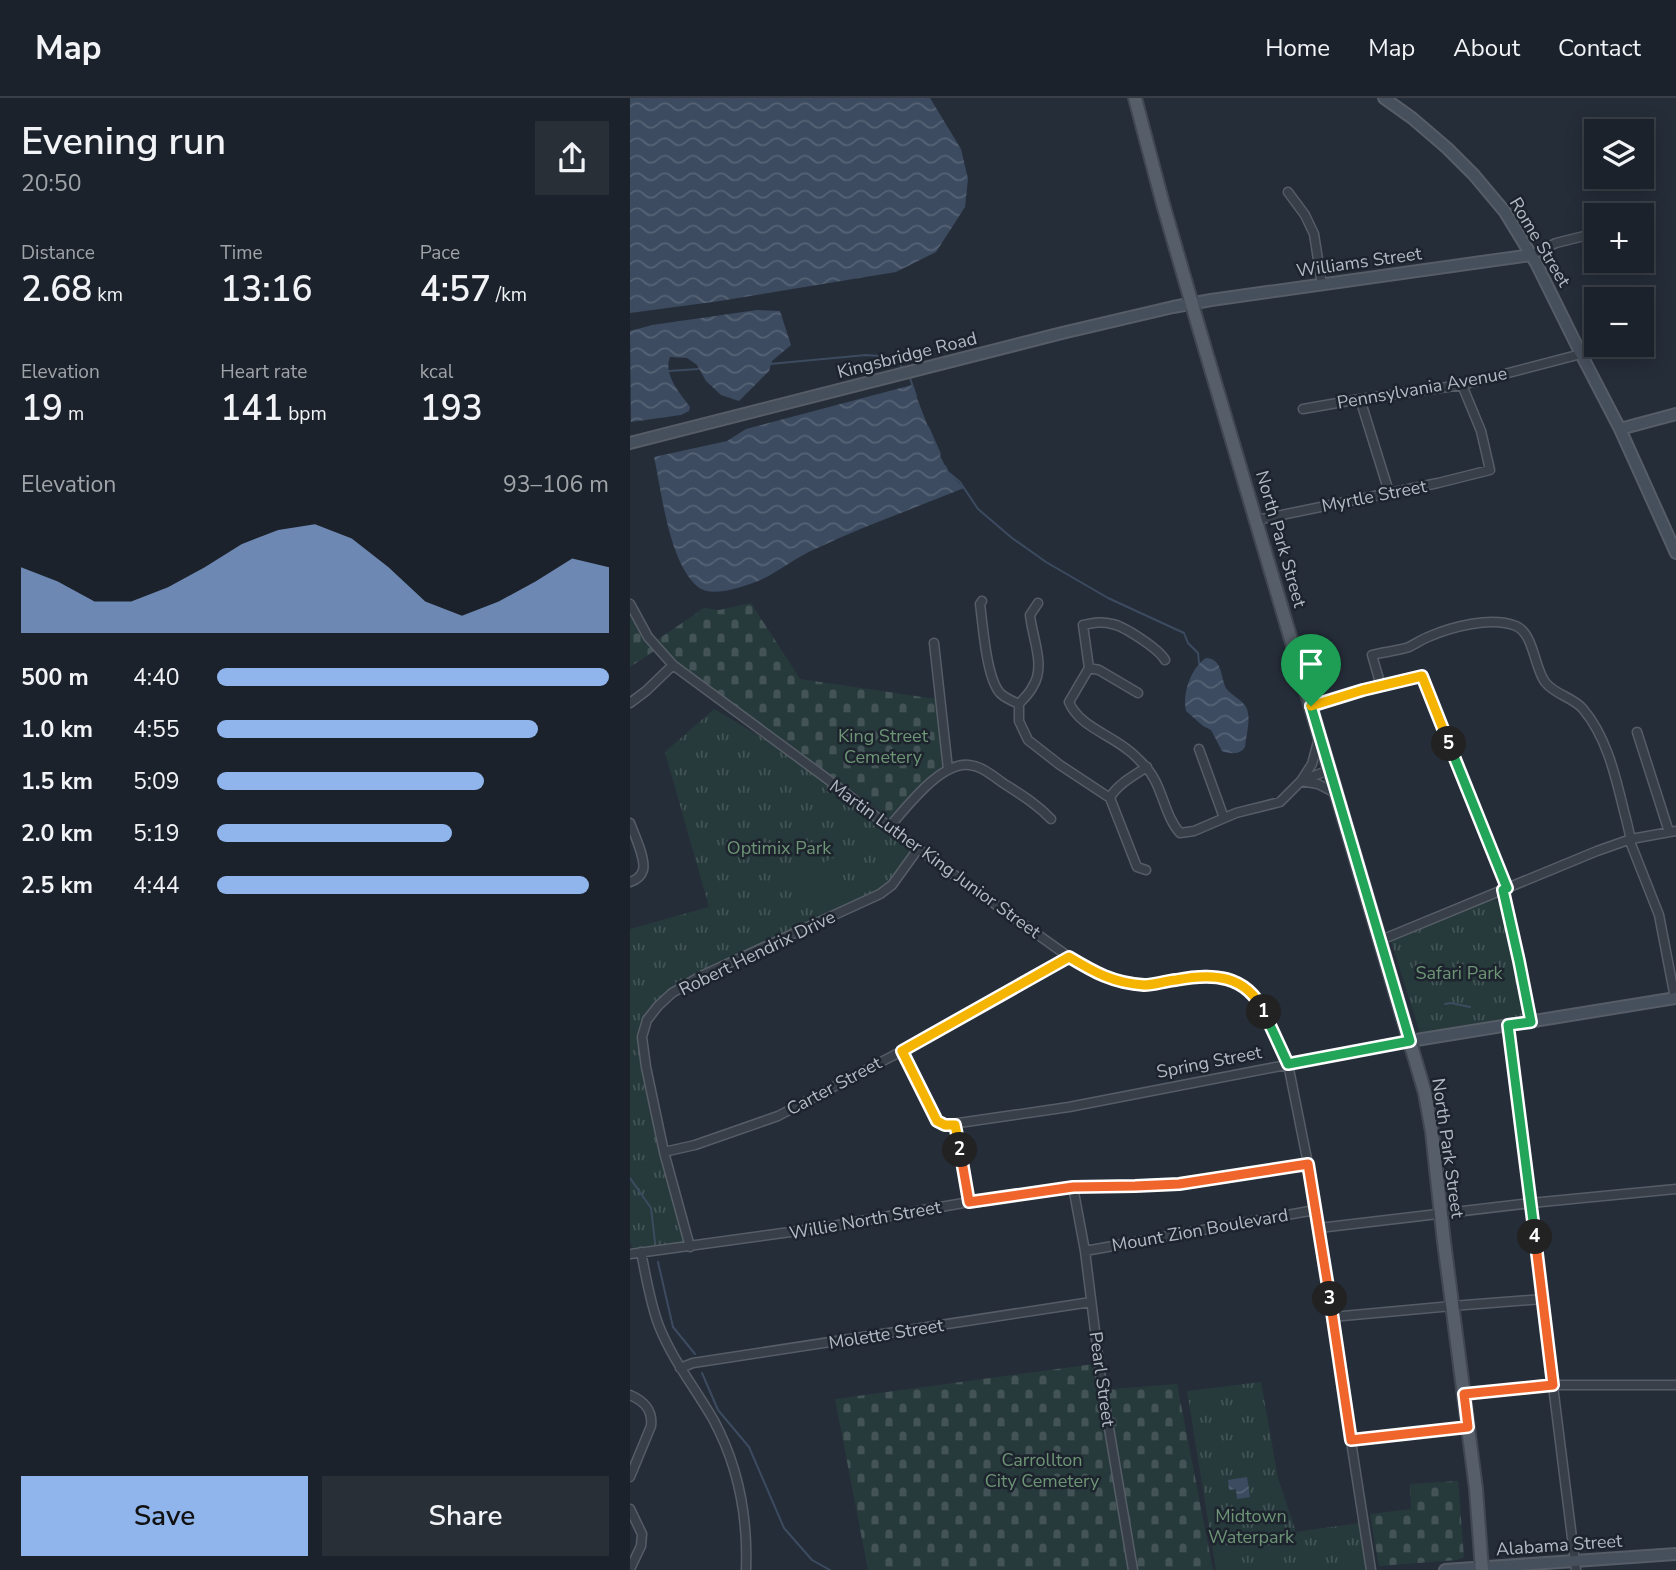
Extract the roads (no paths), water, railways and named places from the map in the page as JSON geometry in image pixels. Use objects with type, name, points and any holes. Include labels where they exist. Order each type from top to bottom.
[{"type":"main road","name":"North Park Street","points":[[1135,98],[1163,204],[1425,1093],[1477,1500],[1482,1568]]},
{"type":"street","name":"Rome Street","points":[[1384,98],[1437,139],[1474,175],[1505,212],[1531,255],[1620,429],[1676,553]]},
{"type":"street","points":[[1288,192],[1305,215],[1314,234],[1322,285]]},
{"type":"street","points":[[1531,255],[1556,243],[1584,236]]},
{"type":"street","name":"Williams Street","points":[[1192,303],[1531,255]]},
{"type":"street","name":"Kingsbridge Road","points":[[630,443],[1062,333],[1192,303]]},
{"type":"street","name":"Pennsylvania Avenue","points":[[1303,409],[1461,385],[1581,354]]},
{"type":"street","name":"Myrtle Street","points":[[1257,520],[1490,470],[1480,431],[1461,385]]},
{"type":"street","points":[[1360,399],[1389,492]]},
{"type":"street","points":[[1620,429],[1676,414]]},
{"type":"street","points":[[982,601],[980,604],[991,675],[999,692],[1019,704]]},
{"type":"street","points":[[1038,603],[1030,615],[1038,674],[1033,687],[1019,704],[1019,721],[1028,740],[1060,765],[1111,798]]},
{"type":"street","name":"Martin Luther King Junior Street","points":[[630,604],[648,637],[673,665],[918,849],[1069,957],[1098,975],[1122,983],[1148,985],[1205,975],[1225,978],[1245,987],[1261,1006],[1288,1064],[1308,1164],[1371,1570]]},
{"type":"street","points":[[1165,660],[1162,654],[1146,642],[1115,624],[1100,622],[1083,625],[1089,668],[1069,702],[1077,715],[1129,750],[1147,768],[1154,777],[1174,826],[1180,833],[1194,831],[1224,818],[1280,802],[1301,781],[1312,764],[1320,735]]},
{"type":"street","points":[[1381,686],[1372,655],[1410,646],[1457,626],[1485,623],[1518,627],[1528,637],[1544,680],[1552,690],[1581,706],[1594,723],[1616,781],[1631,844],[1659,915],[1676,998]]},
{"type":"street","points":[[934,643],[948,769]]},
{"type":"street","points":[[630,703],[673,665]]},
{"type":"street","points":[[1089,668],[1099,670],[1138,693]]},
{"type":"street","points":[[1311,706],[1422,676],[1505,889],[1531,1022]]},
{"type":"street","points":[[1381,940],[1631,839],[1673,832],[1637,732]]},
{"type":"street","points":[[1199,749],[1224,818]]},
{"type":"street","points":[[889,827],[920,793],[956,765],[971,765],[986,770],[1041,808],[1051,819]]},
{"type":"street","points":[[1146,870],[1137,867],[1133,859],[1111,798],[1112,793],[1147,768]]},
{"type":"street","points":[[1301,781],[1331,769]]},
{"type":"street","points":[[1301,781],[1318,784],[1338,795]]},
{"type":"street","points":[[630,823],[642,860],[643,872],[638,879],[630,882]]},
{"type":"street","name":"Robert Hendrix Drive","points":[[690,1247],[664,1152],[642,1037],[647,1020],[672,993],[701,976],[880,894],[892,885],[918,849]]},
{"type":"street","name":"Carter Street","points":[[664,1152],[695,1145],[778,1116],[902,1051],[1069,957]]},
{"type":"street","name":"Spring Street","points":[[955,1125],[1069,1107],[1410,1041],[1676,998]]},
{"type":"street","points":[[1508,1025],[1576,1565]]},
{"type":"street","points":[[902,1051],[937,1121],[945,1125],[955,1125],[969,1202]]},
{"type":"street","name":"Willie North Street","points":[[630,1254],[827,1227],[1073,1187],[1179,1184],[1308,1164]]},
{"type":"street","name":"Pearl Street","points":[[1073,1187],[1133,1570]]},
{"type":"street","points":[[1319,1228],[1676,1189]]},
{"type":"street","name":"Mount Zion Boulevard","points":[[1085,1251],[1315,1210]]},
{"type":"street","points":[[641,1252],[658,1324],[680,1368],[713,1420],[733,1466],[744,1511],[746,1570]]},
{"type":"street","points":[[1332,1317],[1543,1299]]},
{"type":"street","name":"Molette Street","points":[[680,1368],[693,1363],[1091,1302]]},
{"type":"street","points":[[1464,1394],[1553,1385],[1676,1385]]},
{"type":"street","points":[[630,1395],[646,1406],[652,1419],[630,1477]]},
{"type":"street","points":[[1351,1440],[1468,1427]]},
{"type":"street","points":[[630,1509],[642,1534],[641,1546],[630,1569]]},
{"type":"street","name":"Alabama Street","points":[[1445,1570],[1576,1565],[1676,1554]]},
{"type":"water","points":[[630,98],[930,98],[961,149],[968,179],[965,207],[936,252],[896,272],[630,313]]},
{"type":"water","points":[[757,310],[780,311],[791,345],[772,361],[769,371],[739,401],[721,395],[706,381],[697,365],[687,358],[670,357],[668,364],[671,377],[690,407],[689,411],[681,415],[631,422],[630,331],[652,325]]},
{"type":"water","points":[[912,385],[948,472],[964,488],[833,541],[744,586],[723,591],[703,590],[688,576],[673,545],[654,457],[727,441],[746,429]]},
{"type":"water","points":[[1206,658],[1215,661],[1226,688],[1247,709],[1249,721],[1245,747],[1238,753],[1222,751],[1211,730],[1186,711],[1185,697],[1189,682],[1196,668]]},
{"type":"water","points":[[1247,1477],[1250,1497],[1237,1499],[1236,1489],[1229,1490],[1228,1480]]},
{"type":"waterway","points":[[770,364],[866,355],[893,357],[903,368]]},
{"type":"waterway","points":[[669,371],[698,369]]},
{"type":"waterway","points":[[910,378],[916,396]]},
{"type":"waterway","points":[[928,427],[940,454]]},
{"type":"waterway","points":[[945,466],[960,482],[978,509],[1012,538],[1046,562],[1108,598],[1184,633],[1188,643],[1198,653],[1199,663]]},
{"type":"waterway","points":[[1445,1004],[1470,1007]]},
{"type":"waterway","points":[[630,1178],[651,1208],[655,1242]]},
{"type":"waterway","points":[[658,1262],[673,1327],[695,1354]]},
{"type":"waterway","points":[[702,1373],[718,1410],[749,1447],[784,1528],[812,1560],[830,1570]]},
{"type":"park label","name":"King Street Cemetery","points":[[883,746]]},
{"type":"park label","name":"Optimix Park","points":[[779,848]]},
{"type":"park label","name":"Safari Park","points":[[1459,973]]},
{"type":"park label","name":"Carrollton City Cemetery","points":[[1042,1470]]},
{"type":"park label","name":"Midtown Waterpark","points":[[1251,1526]]}]
